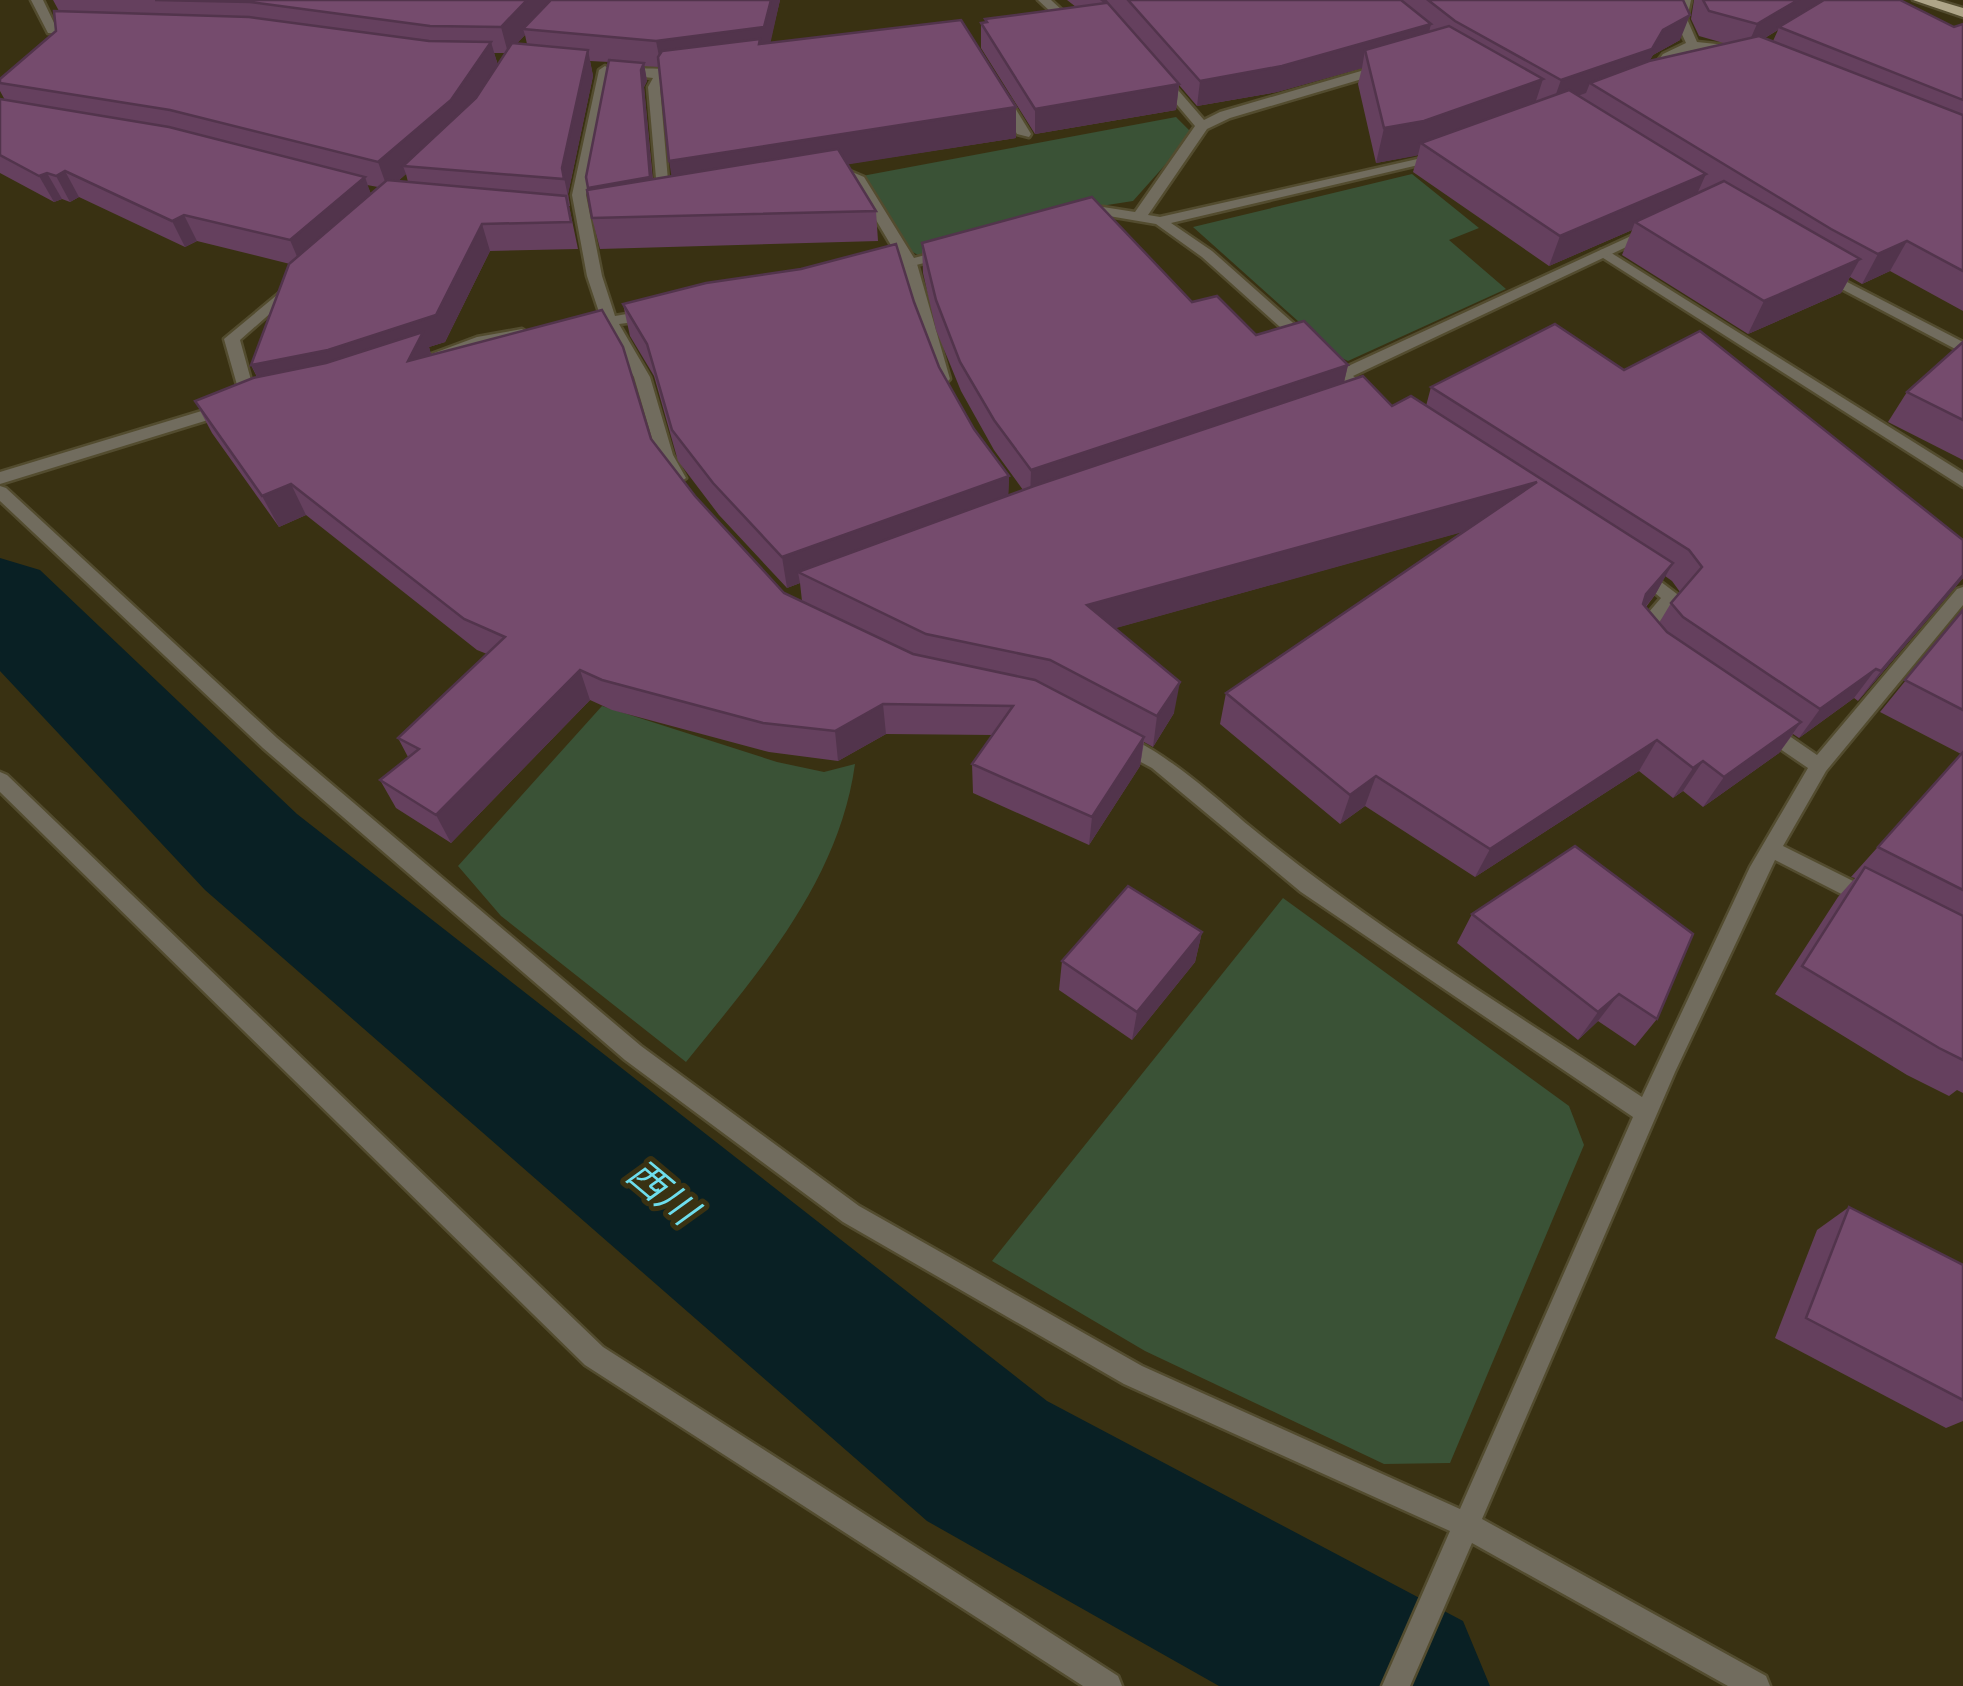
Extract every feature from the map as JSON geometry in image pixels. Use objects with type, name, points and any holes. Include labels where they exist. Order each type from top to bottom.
[{"type":"main road","points":[[1920,0],[1963,14]]},
{"type":"street","points":[[37,0],[52,30],[90,31]]},
{"type":"street","points":[[1044,0],[1070,22],[1050,24]]},
{"type":"street","points":[[1685,0],[1682,19],[1692,44]]},
{"type":"street","points":[[1650,80],[1659,61],[1692,44],[1701,42],[1748,57],[1716,64]]},
{"type":"street","points":[[1139,217],[1202,126],[1225,115],[1406,62]]},
{"type":"street","points":[[586,68],[661,75],[697,71]]},
{"type":"street","points":[[605,70],[579,195],[596,281],[610,321],[642,377],[667,464],[688,492]]},
{"type":"street","points":[[1155,72],[1202,126]]},
{"type":"street","points":[[661,75],[654,87],[666,201]]},
{"type":"street","points":[[1633,84],[1666,76]]},
{"type":"street","points":[[994,85],[1024,134]]},
{"type":"street","points":[[1072,218],[1103,211],[1160,221],[1420,163],[1453,151]]},
{"type":"street","points":[[823,175],[843,172],[859,180],[910,264],[912,281],[950,396]]},
{"type":"street","points":[[649,204],[685,198]]},
{"type":"street","points":[[565,213],[599,212]]},
{"type":"street","points":[[1160,221],[1207,254],[1342,374],[1360,397],[1384,406]]},
{"type":"street","points":[[1342,374],[1658,229]]},
{"type":"street","points":[[857,278],[965,248]]},
{"type":"street","points":[[1605,253],[1963,481]]},
{"type":"street","points":[[1808,265],[1963,348]]},
{"type":"street","points":[[0,478],[256,402],[232,339],[305,276]]},
{"type":"street","points":[[574,326],[668,312]]},
{"type":"street","points":[[408,364],[482,340],[537,332]]},
{"type":"street","points":[[0,492],[270,743],[618,1040],[851,1214],[1133,1375],[1466,1525],[1756,1686]]},
{"type":"street","points":[[1631,566],[1672,597],[1638,633],[1648,644]]},
{"type":"street","points":[[1396,1686],[1647,1114],[1771,849],[1819,766],[1963,594]]},
{"type":"street","points":[[1754,722],[1819,766]]},
{"type":"street","points":[[1108,736],[1159,763],[1308,886],[1647,1114]]},
{"type":"street","points":[[0,780],[594,1356],[1108,1686]]},
{"type":"street","points":[[1771,849],[1884,907]]},
{"type":"green space","points":[[1176,117],[1189,130],[1190,137],[1133,201],[1056,213],[918,255],[909,250],[862,176]]},
{"type":"green space","points":[[1412,174],[1479,228],[1449,240],[1506,289],[1348,361],[1337,356],[1193,227]]},
{"type":"green space","points":[[602,706],[777,762],[824,772],[855,764],[832,847],[792,924],[686,1062],[501,916],[458,866]]},
{"type":"green space","points":[[1283,898],[1569,1106],[1584,1145],[1450,1463],[1384,1464],[1145,1351],[992,1261]]},
{"type":"building","points":[[155,0],[527,0],[501,27],[430,26],[250,2]]},
{"type":"building","points":[[551,0],[771,0],[764,27],[656,41],[523,29]]},
{"type":"building","points":[[1105,0],[1179,84],[1035,109],[981,23],[987,22],[985,19],[1106,3]]},
{"type":"building","points":[[1128,0],[1401,0],[1431,24],[1282,66],[1200,81]]},
{"type":"building","points":[[1428,0],[1683,0],[1690,15],[1663,30],[1652,49],[1561,80],[1455,21]]},
{"type":"building","points":[[1703,0],[1798,0],[1757,24],[1709,11]]},
{"type":"building","points":[[1824,0],[1900,0],[1954,27],[1963,24],[1963,100],[1779,27]]},
{"type":"building","points":[[54,11],[249,17],[429,41],[491,42],[451,100],[378,162],[170,110],[0,83],[56,31]]},
{"type":"building","points":[[961,20],[1016,107],[669,161],[658,57],[662,51],[760,39],[759,44]]},
{"type":"building","points":[[1449,26],[1543,79],[1424,121],[1384,128],[1365,50]]},
{"type":"building","points":[[1759,36],[1963,115],[1963,271],[1907,241],[1878,254],[1590,83],[1649,61]]},
{"type":"building","points":[[512,43],[588,50],[562,168],[564,179],[403,166],[476,98]]},
{"type":"building","points":[[609,60],[644,63],[641,70],[650,177],[588,188],[586,177]]},
{"type":"building","points":[[1569,90],[1706,174],[1560,236],[1421,143]]},
{"type":"building","points":[[0,99],[169,127],[365,177],[290,240],[184,215],[172,221],[65,171],[56,176],[39,176],[0,155]]},
{"type":"building","points":[[838,149],[876,211],[592,218],[587,190]]},
{"type":"building","points":[[387,180],[566,196],[571,222],[482,224],[436,315],[328,350],[251,365],[289,264]]},
{"type":"building","points":[[1724,181],[1860,259],[1764,301],[1635,222]]},
{"type":"building","points":[[1092,197],[1192,302],[1217,296],[1256,335],[1304,321],[1348,365],[1031,470],[994,420],[960,362],[936,300],[922,243]]},
{"type":"building","points":[[896,244],[939,367],[974,429],[1009,476],[782,557],[713,483],[672,430],[647,344],[623,304],[706,283],[801,269]]},
{"type":"building","points":[[602,310],[623,347],[651,439],[695,496],[784,593],[913,654],[1035,680],[1144,737],[1092,817],[972,764],[1013,706],[883,704],[835,731],[763,723],[602,680],[580,670],[436,815],[380,780],[419,749],[398,738],[505,637],[464,619],[291,484],[262,496],[195,401],[253,378],[326,363],[423,332],[408,361]]},
{"type":"building","points":[[1555,324],[1624,370],[1700,331],[1963,540],[1963,575],[1881,671],[1876,669],[1820,709],[1683,617],[1671,603],[1702,567],[1689,550],[1431,387]]},
{"type":"building","points":[[1963,342],[1963,420],[1907,392]]},
{"type":"building","points":[[1363,376],[1392,406],[1411,396],[1673,563],[1646,594],[1643,604],[1667,632],[1801,722],[1724,777],[1703,761],[1693,768],[1657,740],[1490,849],[1376,776],[1350,795],[1226,693],[1537,482],[1087,605],[1180,682],[1157,716],[1050,660],[926,634],[798,572],[1034,486]]},
{"type":"building","points":[[1963,610],[1963,710],[1905,680]]},
{"type":"building","points":[[1963,752],[1963,890],[1878,847]]},
{"type":"building","points":[[1575,846],[1693,934],[1657,1019],[1619,994],[1598,1012],[1472,914]]},
{"type":"building","points":[[1865,867],[1963,916],[1963,1060],[1802,966]]},
{"type":"building","points":[[1128,886],[1202,932],[1137,1012],[1062,961]]},
{"type":"building","points":[[1849,1207],[1963,1265],[1963,1400],[1806,1318]]},
{"type":"waterway","name":"西川","points":[[0,599],[251,852],[987,1461],[1398,1686]]}]
